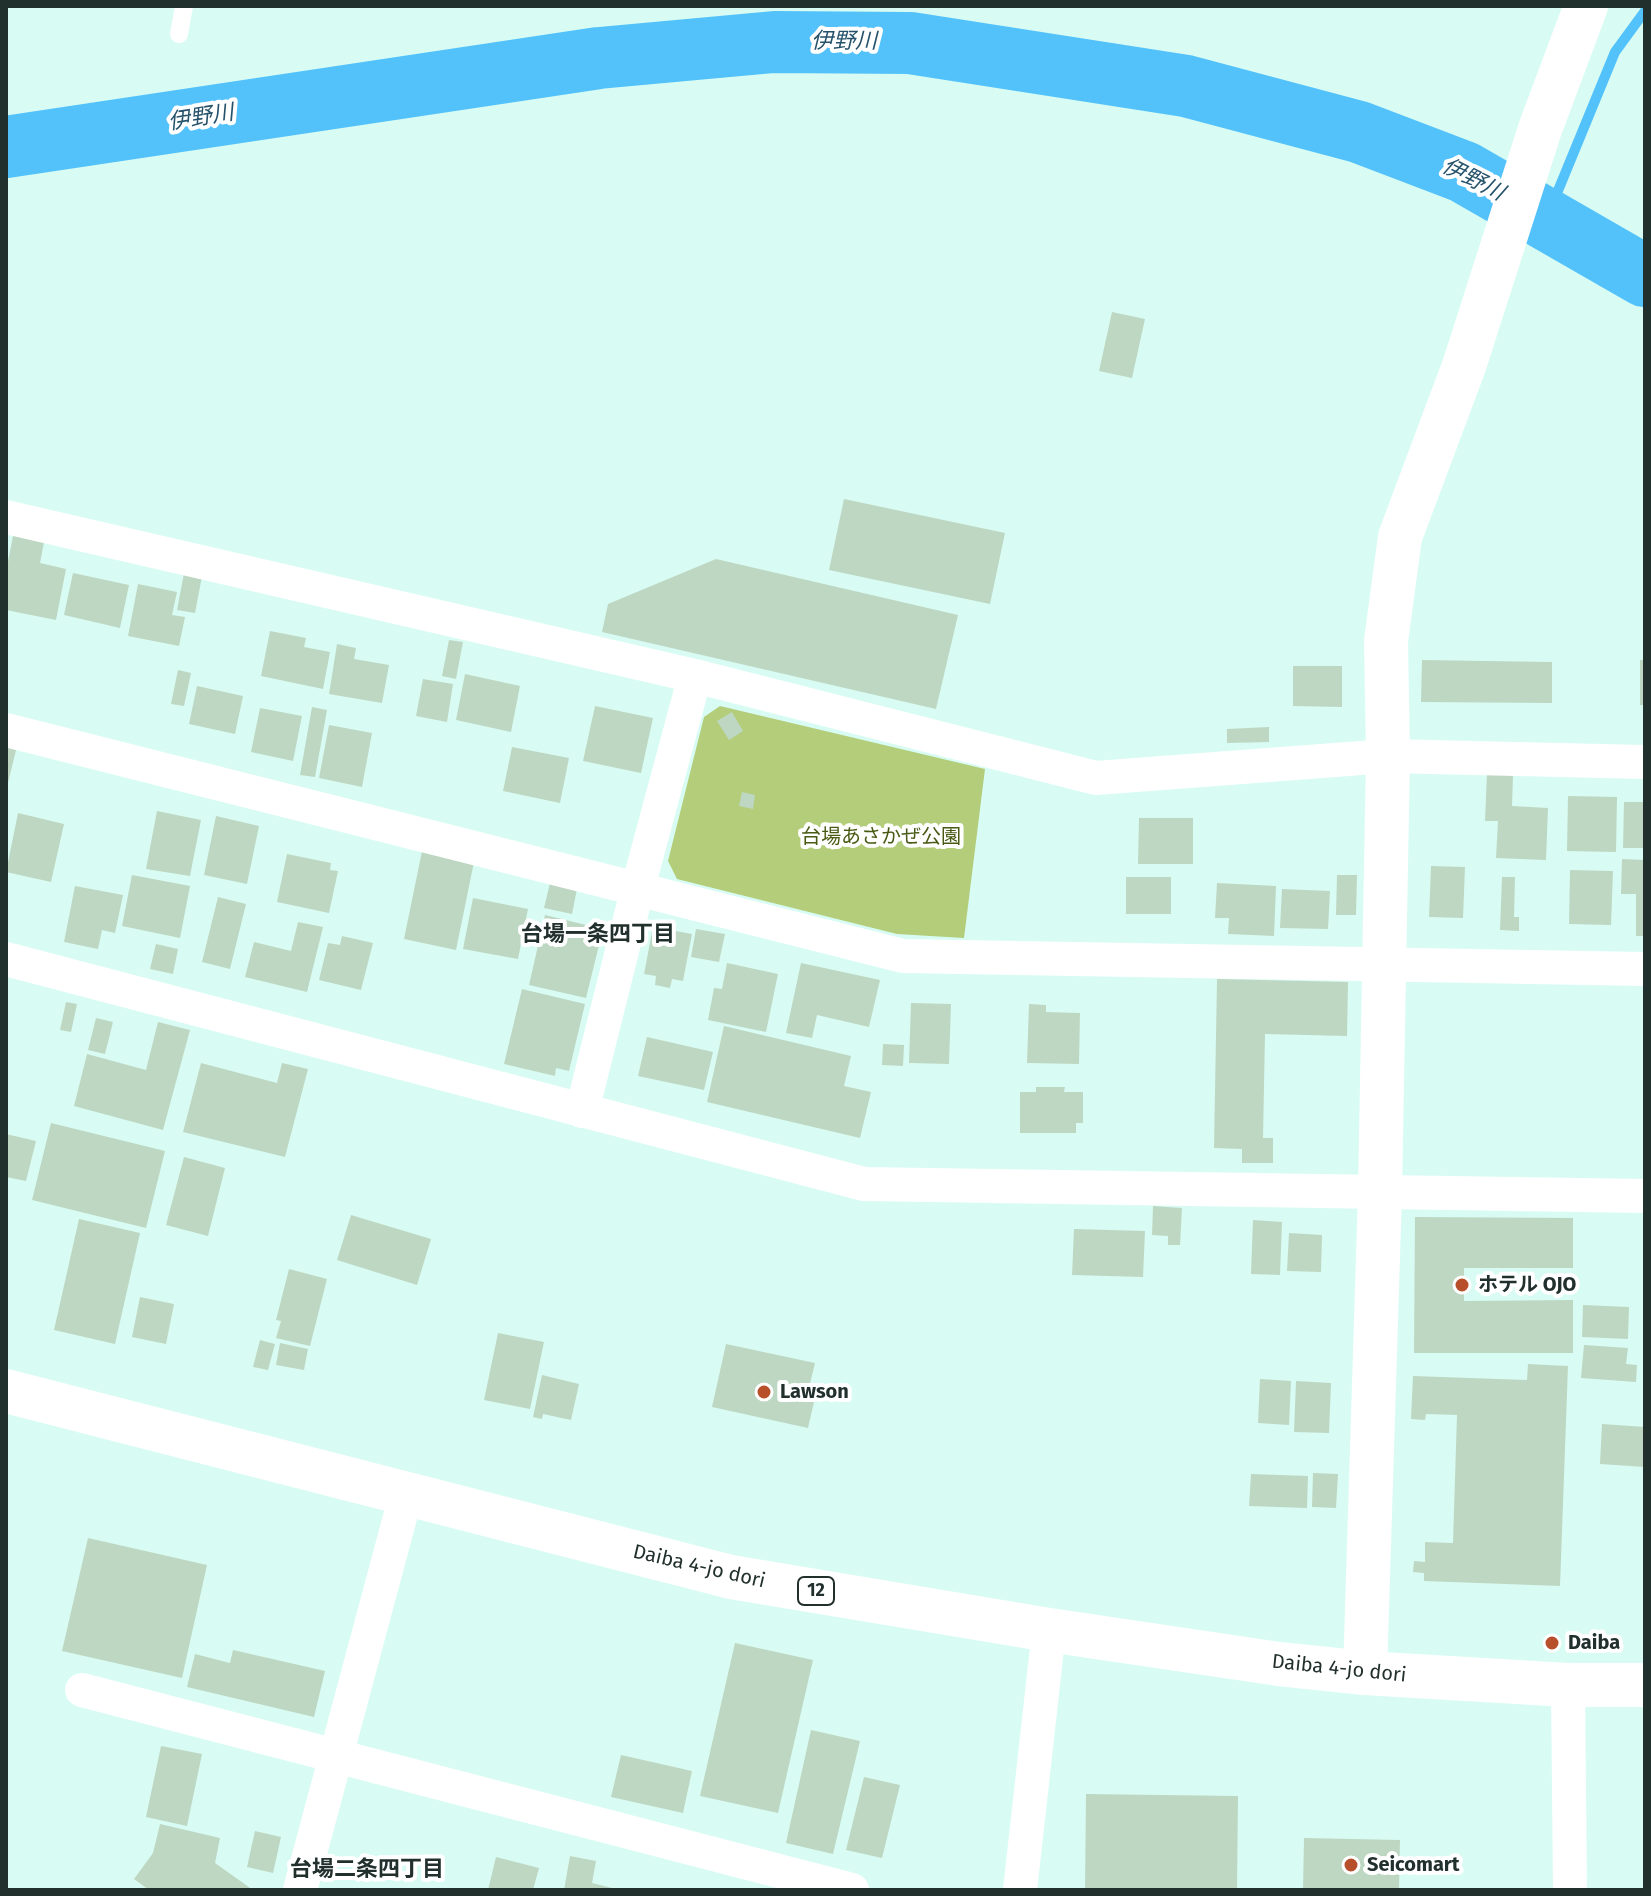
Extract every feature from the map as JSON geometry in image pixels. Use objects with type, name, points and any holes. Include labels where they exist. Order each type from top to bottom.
[{"type":"main road","points":[[1365,1673],[1380,1192],[1388,756],[1386,641],[1400,537],[1464,366],[1540,129],[1586,6]]},
{"type":"main road","name":"Daiba 4-jo dori","points":[[6,1391],[731,1577],[1049,1630],[1279,1664],[1365,1673],[1568,1685],[1645,1685]]},
{"type":"street","points":[[6,517],[695,676],[1096,778],[1388,756],[1645,762]]},
{"type":"street","points":[[582,1111],[695,676]]},
{"type":"street","points":[[6,730],[903,956],[1645,969]]},
{"type":"street","points":[[6,959],[864,1184],[1645,1196]]},
{"type":"street","points":[[300,1890],[406,1495]]},
{"type":"street","points":[[1020,1890],[1049,1630]]},
{"type":"street","points":[[1568,1685],[1570,1890]]},
{"type":"street","points":[[82,1690],[852,1890]]},
{"type":"lane","points":[[179,34],[184,6]]},
{"type":"green space","name":"台場あさかぜ公園","points":[[720,706],[985,769],[964,938],[897,934],[677,879],[668,861],[704,717]]},
{"type":"building","points":[[1112,312],[1145,319],[1132,378],[1099,371]]},
{"type":"building","points":[[844,499],[1005,533],[990,604],[829,570]]},
{"type":"building","points":[[14,531],[45,537],[40,563],[66,569],[56,620],[6,610],[6,572]]},
{"type":"building","points":[[716,559],[958,615],[936,709],[602,632],[608,604]]},
{"type":"building","points":[[73,573],[129,585],[120,628],[64,615]]},
{"type":"building","points":[[184,573],[202,576],[195,613],[177,610]]},
{"type":"building","points":[[138,584],[177,592],[172,615],[185,617],[179,646],[128,636]]},
{"type":"building","points":[[270,631],[306,638],[304,647],[330,652],[323,689],[261,676]]},
{"type":"building","points":[[449,640],[463,642],[456,679],[442,676]]},
{"type":"building","points":[[337,644],[356,648],[354,659],[389,665],[382,703],[329,694]]},
{"type":"building","points":[[1422,660],[1552,662],[1552,703],[1421,702]]},
{"type":"building","points":[[1640,660],[1645,660],[1645,705],[1640,705]]},
{"type":"building","points":[[1293,666],[1342,666],[1342,707],[1293,706]]},
{"type":"building","points":[[178,670],[191,673],[184,706],[171,704]]},
{"type":"building","points":[[465,674],[520,686],[511,732],[456,720]]},
{"type":"building","points":[[423,679],[453,684],[447,722],[416,716]]},
{"type":"building","points":[[197,686],[243,696],[235,734],[189,724]]},
{"type":"building","points":[[595,706],[653,718],[641,773],[583,761]]},
{"type":"building","points":[[312,707],[327,710],[315,777],[300,775]]},
{"type":"building","points":[[260,708],[302,716],[293,761],[251,752]]},
{"type":"building","points":[[732,712],[743,731],[729,740],[717,721]]},
{"type":"building","points":[[329,725],[372,733],[362,787],[319,778]]},
{"type":"building","points":[[1269,727],[1269,742],[1227,743],[1227,729]]},
{"type":"building","points":[[6,744],[17,746],[7,787],[6,786]]},
{"type":"building","points":[[512,747],[569,758],[560,803],[503,791]]},
{"type":"building","points":[[1487,773],[1513,775],[1512,806],[1548,808],[1546,860],[1496,858],[1498,821],[1485,821]]},
{"type":"building","points":[[742,792],[755,795],[753,809],[739,806]]},
{"type":"building","points":[[1568,796],[1617,797],[1616,852],[1567,851]]},
{"type":"building","points":[[1624,802],[1645,802],[1645,848],[1623,848]]},
{"type":"building","points":[[157,811],[201,820],[190,876],[146,869]]},
{"type":"building","points":[[18,813],[64,824],[51,882],[6,872]]},
{"type":"building","points":[[216,816],[259,826],[247,884],[204,875]]},
{"type":"building","points":[[1139,818],[1193,818],[1193,864],[1138,864]]},
{"type":"building","points":[[422,851],[474,862],[456,950],[404,939]]},
{"type":"building","points":[[287,854],[331,863],[330,870],[338,871],[329,913],[277,902]]},
{"type":"building","points":[[1622,859],[1645,860],[1645,936],[1636,936],[1636,894],[1621,894]]},
{"type":"building","points":[[1431,866],[1465,867],[1463,918],[1429,917]]},
{"type":"building","points":[[1570,870],[1613,871],[1611,925],[1569,924]]},
{"type":"building","points":[[132,875],[190,886],[180,938],[122,926]]},
{"type":"building","points":[[1337,875],[1357,875],[1356,915],[1336,915]]},
{"type":"building","points":[[1126,877],[1171,877],[1171,914],[1126,914]]},
{"type":"building","points":[[1502,877],[1515,877],[1514,917],[1519,917],[1519,931],[1500,930]]},
{"type":"building","points":[[550,883],[577,889],[572,914],[544,908]]},
{"type":"building","points":[[1217,883],[1276,886],[1274,936],[1228,934],[1229,918],[1215,918]]},
{"type":"building","points":[[75,886],[123,895],[115,933],[102,930],[98,949],[64,942]]},
{"type":"building","points":[[1282,889],[1330,891],[1328,929],[1280,928]]},
{"type":"building","points":[[218,897],[246,904],[230,969],[202,962]]},
{"type":"building","points":[[473,898],[528,909],[518,959],[463,949]]},
{"type":"building","points":[[545,915],[603,929],[586,998],[529,985]]},
{"type":"building","points":[[298,922],[323,927],[307,992],[245,977],[254,942],[291,951]]},
{"type":"building","points":[[653,927],[692,934],[683,981],[672,979],[670,988],[655,985],[656,976],[644,974]]},
{"type":"building","points":[[696,929],[725,934],[719,962],[691,957]]},
{"type":"building","points":[[342,936],[373,943],[361,990],[319,980],[328,943],[340,945]]},
{"type":"building","points":[[156,944],[178,949],[173,974],[150,969]]},
{"type":"building","points":[[727,963],[778,974],[766,1032],[708,1020],[714,988],[722,989]]},
{"type":"building","points":[[801,963],[880,980],[869,1027],[817,1015],[812,1038],[786,1033]]},
{"type":"building","points":[[1217,979],[1348,982],[1347,1036],[1265,1034],[1263,1138],[1273,1138],[1273,1163],[1242,1163],[1242,1149],[1214,1148]]},
{"type":"building","points":[[522,989],[585,1004],[569,1071],[556,1068],[555,1076],[504,1064]]},
{"type":"building","points":[[66,1002],[77,1004],[71,1032],[60,1030]]},
{"type":"building","points":[[911,1003],[951,1004],[949,1064],[909,1063]]},
{"type":"building","points":[[1029,1004],[1046,1005],[1046,1012],[1080,1013],[1079,1064],[1027,1063]]},
{"type":"building","points":[[96,1018],[113,1022],[105,1054],[88,1050]]},
{"type":"building","points":[[158,1022],[190,1030],[163,1130],[74,1106],[87,1054],[146,1070]]},
{"type":"building","points":[[724,1026],[851,1056],[844,1086],[871,1092],[860,1138],[707,1102]]},
{"type":"building","points":[[647,1037],[713,1052],[704,1090],[638,1076]]},
{"type":"building","points":[[883,1044],[904,1045],[903,1066],[882,1065]]},
{"type":"building","points":[[201,1063],[277,1083],[282,1063],[308,1069],[285,1157],[183,1132]]},
{"type":"building","points":[[1036,1087],[1065,1087],[1064,1092],[1083,1092],[1083,1123],[1076,1123],[1076,1133],[1020,1133],[1020,1092],[1036,1092]]},
{"type":"building","points":[[51,1123],[165,1151],[146,1228],[32,1200]]},
{"type":"building","points":[[6,1134],[36,1141],[26,1181],[6,1177]]},
{"type":"building","points":[[184,1157],[225,1168],[208,1236],[166,1225]]},
{"type":"building","points":[[1153,1206],[1182,1208],[1180,1245],[1168,1245],[1168,1236],[1152,1235]]},
{"type":"building","points":[[351,1215],[431,1239],[417,1285],[337,1260]]},
{"type":"building","points":[[1415,1217],[1573,1218],[1573,1268],[1464,1268],[1464,1301],[1573,1300],[1573,1353],[1414,1353]]},
{"type":"building","points":[[79,1219],[140,1233],[115,1344],[54,1330]]},
{"type":"building","points":[[1253,1220],[1282,1222],[1280,1275],[1251,1274]]},
{"type":"building","points":[[1074,1229],[1145,1231],[1143,1277],[1072,1275]]},
{"type":"building","points":[[1289,1233],[1322,1235],[1321,1272],[1287,1271]]},
{"type":"building","points":[[289,1269],[327,1279],[310,1346],[276,1338],[281,1321],[276,1320]]},
{"type":"building","points":[[140,1297],[174,1304],[166,1344],[132,1337]]},
{"type":"building","points":[[1583,1305],[1629,1307],[1628,1339],[1582,1337]]},
{"type":"building","points":[[498,1333],[544,1342],[530,1409],[484,1400]]},
{"type":"building","points":[[260,1340],[275,1344],[268,1370],[253,1367]]},
{"type":"building","points":[[280,1343],[308,1349],[304,1370],[276,1365]]},
{"type":"building","points":[[726,1344],[815,1363],[806,1400],[814,1402],[808,1428],[712,1407]]},
{"type":"building","points":[[1584,1345],[1628,1348],[1626,1364],[1637,1365],[1636,1382],[1581,1378]]},
{"type":"building","points":[[1528,1364],[1568,1366],[1560,1586],[1424,1581],[1424,1573],[1413,1572],[1414,1561],[1425,1562],[1425,1542],[1453,1543],[1457,1415],[1426,1414],[1425,1420],[1411,1419],[1413,1376],[1527,1380]]},
{"type":"building","points":[[542,1375],[579,1384],[571,1420],[543,1414],[542,1419],[533,1417]]},
{"type":"building","points":[[1260,1379],[1291,1381],[1289,1425],[1258,1423]]},
{"type":"building","points":[[1296,1381],[1331,1383],[1329,1433],[1294,1432]]},
{"type":"building","points":[[1602,1424],[1645,1427],[1645,1467],[1600,1464]]},
{"type":"building","points":[[1313,1473],[1338,1474],[1336,1508],[1312,1507]]},
{"type":"building","points":[[1251,1474],[1308,1476],[1307,1508],[1249,1506]]},
{"type":"building","points":[[88,1538],[207,1565],[182,1678],[62,1651]]},
{"type":"building","points":[[735,1643],[813,1660],[778,1813],[700,1796]]},
{"type":"building","points":[[233,1650],[325,1671],[314,1717],[187,1687],[195,1654],[230,1663]]},
{"type":"building","points":[[811,1730],[860,1741],[833,1854],[786,1843]]},
{"type":"building","points":[[161,1746],[202,1754],[187,1826],[146,1817]]},
{"type":"building","points":[[621,1755],[692,1771],[683,1813],[611,1797]]},
{"type":"building","points":[[864,1777],[900,1785],[882,1858],[846,1850]]},
{"type":"building","points":[[1086,1794],[1238,1796],[1237,1890],[1085,1890]]},
{"type":"building","points":[[160,1824],[220,1838],[215,1863],[253,1890],[149,1890],[134,1879],[153,1853]]},
{"type":"building","points":[[255,1831],[281,1837],[273,1873],[247,1867]]},
{"type":"building","name":"Seicomart","points":[[1304,1838],[1400,1840],[1399,1890],[1303,1890]]},
{"type":"building","points":[[570,1856],[596,1861],[592,1883],[620,1890],[564,1890]]},
{"type":"building","points":[[496,1857],[539,1868],[533,1890],[488,1890]]},
{"type":"waterway","points":[[1548,220],[1615,52],[1645,11]]},
{"type":"waterway","name":"伊野川","points":[[6,147],[599,58],[774,42],[910,43],[1186,86],[1359,132],[1464,172],[1645,276]]},
{"type":"place","name":"ホテル OJO","points":[[1462,1285]]},
{"type":"place","name":"Lawson","points":[[764,1392]]},
{"type":"place","name":"Daiba","points":[[1552,1643]]},
{"type":"place","name":"Seicomart","points":[[1351,1865]]},
{"type":"district","name":"台場一条四丁目","points":[[598,935]]},
{"type":"district","name":"台場二条四丁目","points":[[367,1870]]}]
